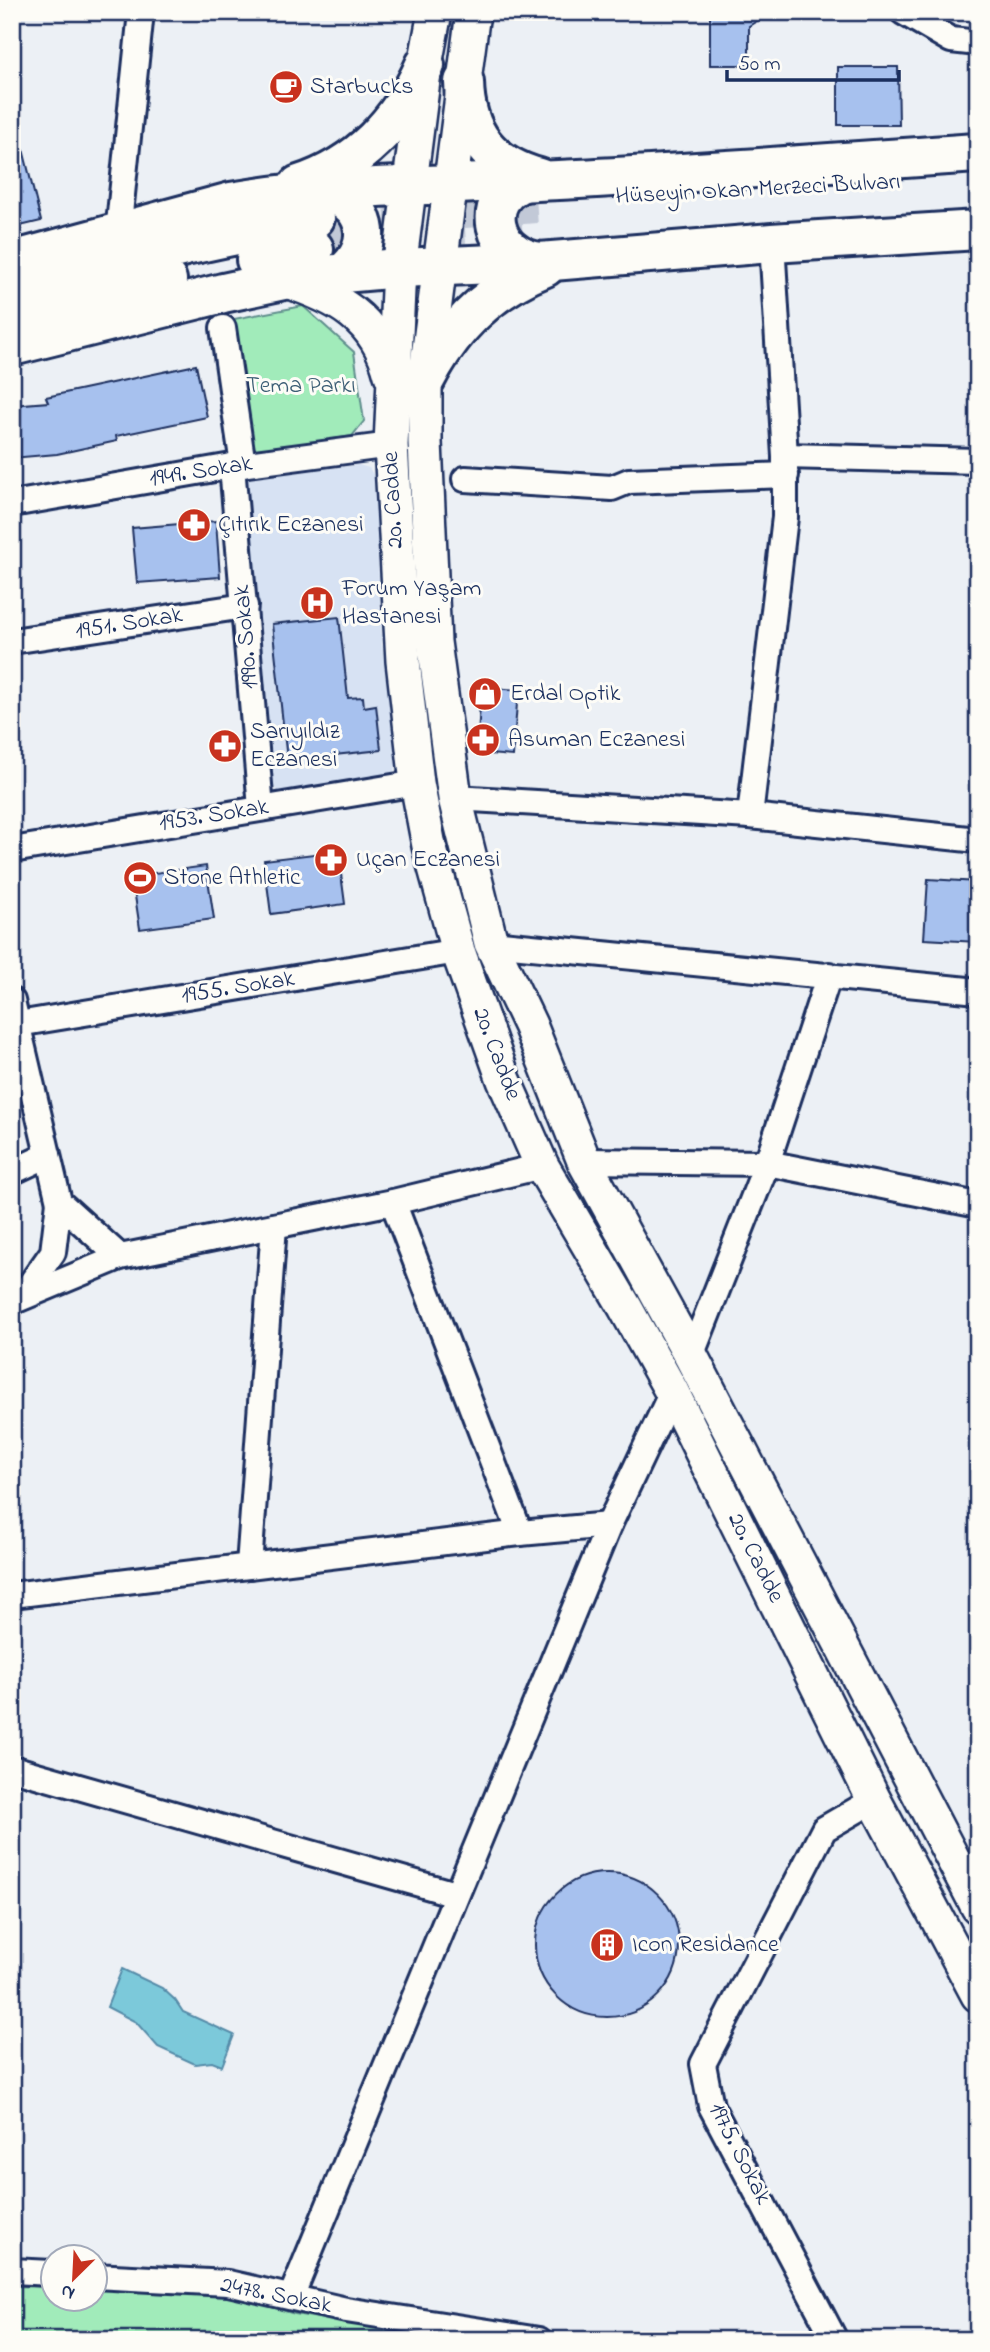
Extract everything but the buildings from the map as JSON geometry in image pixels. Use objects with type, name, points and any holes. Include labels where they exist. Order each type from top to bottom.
[{"type":"main road","points":[[12,261],[231,202],[267,196],[318,179],[360,153],[393,121],[416,85],[425,65]]},
{"type":"main road","points":[[410,383],[467,318],[491,296],[529,273],[545,220],[523,174],[493,155],[473,128],[466,106],[464,82]]},
{"type":"main road","points":[[12,346],[284,280],[398,268],[440,267],[545,220],[978,153]]},
{"type":"main road","name":"Hüseyin Okan Merzeci Bulvarı","points":[[545,220],[978,177]]},
{"type":"main road","points":[[12,317],[232,264],[317,220],[408,186],[450,183],[545,220],[772,243],[978,230]]},
{"type":"main road","points":[[12,287],[184,246],[317,220],[334,193],[352,205],[363,223],[363,245],[359,256],[343,273]]},
{"type":"main road","points":[[267,196],[317,220]]},
{"type":"main road","name":"Hüseyin Okan Merzeci Bulvarı","points":[[545,220],[978,206]]},
{"type":"street","points":[[118,233],[141,12]]},
{"type":"street","name":"20. Cadde","points":[[435,12],[425,65],[398,268],[410,383],[425,442],[433,642],[455,798],[491,943],[530,1025],[584,1161],[691,1356],[978,1907]]},
{"type":"street","name":"20. Cadde","points":[[473,12],[440,267],[391,445],[402,661],[417,783],[429,846],[458,951],[504,1080],[542,1166],[625,1307],[671,1392],[874,1800],[978,1996]]},
{"type":"street","points":[[903,12],[951,40],[978,43]]},
{"type":"street","points":[[750,816],[785,516],[785,466],[772,243]]},
{"type":"street","points":[[284,280],[322,293],[355,314],[381,346],[389,365],[410,383]]},
{"type":"street","name":"1990. Sokak","points":[[223,328],[237,465],[261,808]]},
{"type":"street","name":"1949. Sokak","points":[[12,504],[237,465],[391,445]]},
{"type":"street","points":[[465,479],[612,488],[629,481],[785,466],[978,461]]},
{"type":"street","name":"1951. Sokak","points":[[12,641],[245,606]]},
{"type":"street","name":"1953. Sokak","points":[[12,850],[417,783]]},
{"type":"street","points":[[455,798],[750,816],[978,840]]},
{"type":"street","points":[[491,943],[978,990]]},
{"type":"street","name":"1955. Sokak","points":[[15,1012],[458,951]]},
{"type":"street","points":[[691,1356],[767,1163],[829,975]]},
{"type":"street","points":[[15,1012],[59,1202],[53,1252],[17,1299]]},
{"type":"street","points":[[12,1172],[48,1155]]},
{"type":"street","points":[[584,1161],[767,1163],[978,1205]]},
{"type":"street","points":[[17,1299],[120,1258],[393,1202],[542,1166]]},
{"type":"street","points":[[59,1202],[120,1258]]},
{"type":"street","points":[[393,1202],[520,1533]]},
{"type":"street","points":[[249,1566],[274,1226]]},
{"type":"street","points":[[290,2297],[610,1525],[671,1392]]},
{"type":"street","points":[[12,1595],[520,1533],[610,1525]]},
{"type":"street","points":[[12,1768],[456,1894]]},
{"type":"street","name":"1975. Sokak","points":[[835,2340],[710,2106],[703,2064],[824,1829],[874,1800]]},
{"type":"street","points":[[12,2271],[38,2272]]},
{"type":"street","name":"2478. Sokak","points":[[108,2277],[228,2283],[346,2310],[539,2340]]},
{"type":"shaded area","name":"Forum Yaşam Hastanesi","points":[[359,465],[369,468],[374,476],[382,644],[396,765],[393,773],[278,791],[273,786],[242,481],[246,478]]},
{"type":"green space","name":"Tema Parkı","points":[[303,306],[354,352],[364,421],[352,436],[253,452],[234,319]]},
{"type":"green space","points":[[12,2286],[38,2287],[38,2314],[108,2314],[108,2289],[224,2293],[295,2314],[448,2340],[73,2340],[39,2336],[31,2340],[12,2340]]},
{"type":"water","points":[[122,1969],[162,1988],[183,2012],[234,2035],[222,2066],[212,2062],[195,2064],[158,2047],[136,2022],[107,2007]]},
{"type":"tunnel","points":[[328,218],[539,204]]},
{"type":"tunnel","points":[[314,249],[541,236]]},
{"type":"place","name":"Starbucks","points":[[286,87]]},
{"type":"place","name":"Çıtırık Eczanesi","points":[[194,525]]},
{"type":"place","name":"Forum Yaşam Hastanesi","points":[[317,603]]},
{"type":"place","name":"Erdal Optik","points":[[485,694]]},
{"type":"place","name":"Asuman Eczanesi","points":[[483,740]]},
{"type":"place","name":"Sarıyıldız Eczanesi","points":[[225,746]]},
{"type":"place","name":"Uçan Eczanesi","points":[[331,860]]},
{"type":"place","name":"Stone Athletic","points":[[140,878]]},
{"type":"place","name":"Icon Residance","points":[[607,1945]]}]
